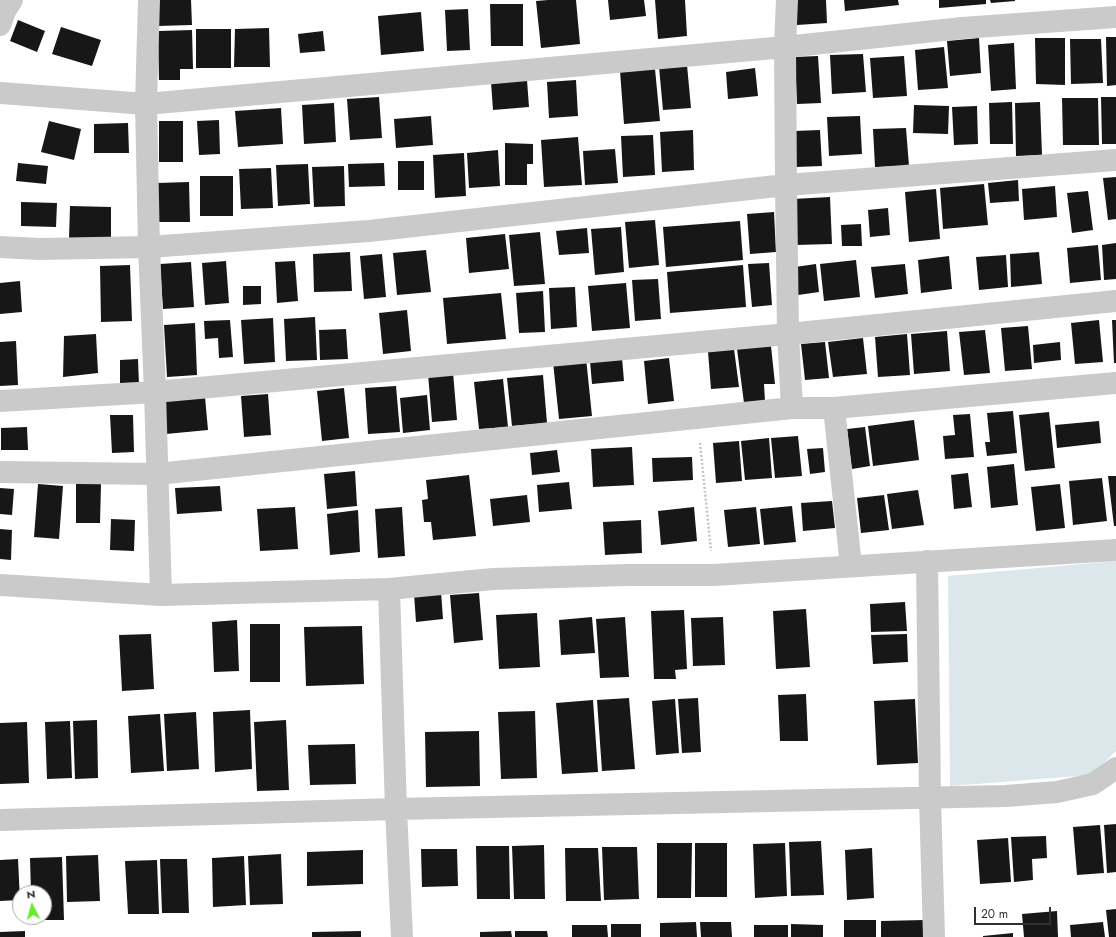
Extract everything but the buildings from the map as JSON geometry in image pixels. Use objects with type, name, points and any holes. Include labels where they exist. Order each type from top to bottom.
[{"type":"street","points":[[0,25],[5,11],[12,0]]},
{"type":"street","points":[[149,0],[146,104],[149,247],[161,595]]},
{"type":"street","points":[[787,0],[785,47],[786,185],[788,334],[792,408]]},
{"type":"street","points":[[0,93],[146,104],[785,47],[962,28],[1116,17]]},
{"type":"street","points":[[0,247],[39,249],[149,247],[369,231],[786,185],[1116,160]]},
{"type":"street","points":[[0,401],[155,392],[788,334],[1116,301]]},
{"type":"street","points":[[0,472],[156,474],[792,408],[834,408],[1116,383]]},
{"type":"street","points":[[834,408],[851,566]]},
{"type":"street","points":[[0,585],[161,595],[389,589],[493,579],[626,575],[714,575],[1116,550]]},
{"type":"street","points":[[927,562],[930,798],[934,937]]},
{"type":"street","points":[[389,589],[396,809],[402,937]]},
{"type":"street","points":[[0,820],[396,809],[1006,796],[1057,792],[1094,784],[1116,768]]},
{"type":"path","points":[[698,418],[714,575]]},
{"type":"shaded area","points":[[1116,561],[1116,751],[1091,775],[950,786],[948,576]]}]
